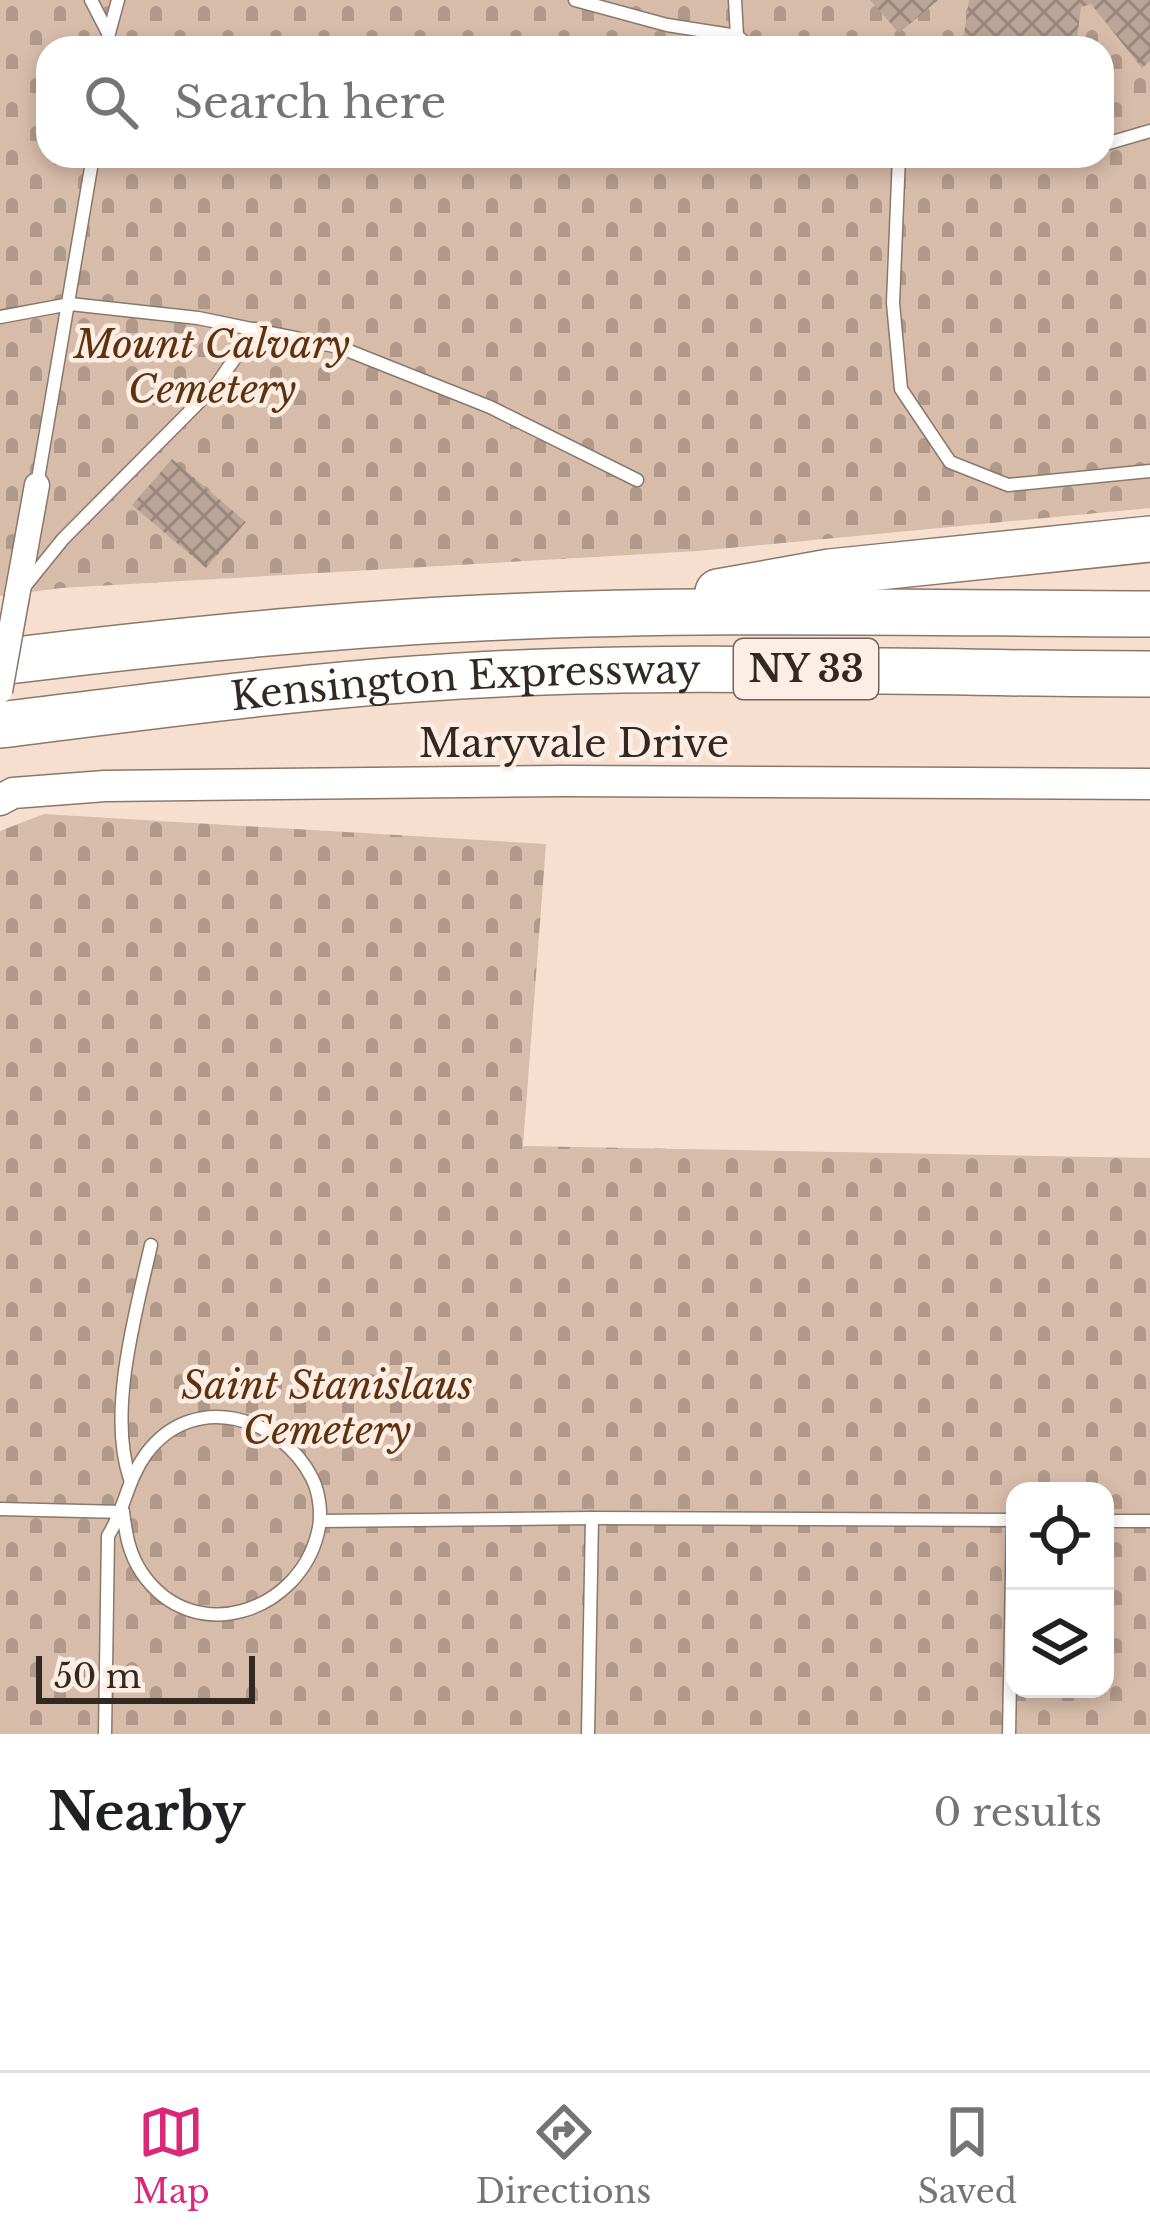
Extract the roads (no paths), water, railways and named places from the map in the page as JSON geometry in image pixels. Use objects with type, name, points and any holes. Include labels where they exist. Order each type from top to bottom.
[{"type":"highway","points":[[583,615],[830,572],[1150,539]]},
{"type":"highway","name":"Kensington Expressway","points":[[0,662],[272,632],[583,615],[1150,614]]},
{"type":"highway","name":"Kensington Expressway","points":[[0,725],[300,689],[462,676],[760,669],[1150,674]]},
{"type":"street","points":[[0,691],[37,485]]},
{"type":"street","name":"Maryvale Drive","points":[[0,800],[13,793],[126,786],[610,781],[1150,784]]},
{"type":"lane","points":[[91,0],[107,32]]},
{"type":"lane","points":[[107,36],[118,0]]},
{"type":"lane","points":[[575,0],[667,25],[737,36],[736,0]]},
{"type":"lane","points":[[1114,142],[1150,131]]},
{"type":"lane","points":[[37,485],[91,168]]},
{"type":"lane","points":[[898,168],[893,303],[901,389],[950,462],[1008,485],[1150,471]]},
{"type":"lane","points":[[0,317],[70,304],[255,328],[360,355],[490,407],[637,480]]},
{"type":"lane","points":[[17,596],[63,539],[217,384],[255,328]]},
{"type":"lane","points":[[130,1479],[123,1458],[125,1363],[152,1245]]},
{"type":"lane","points":[[105,1734],[108,1536],[123,1512],[130,1479],[149,1449],[176,1428],[209,1418],[244,1419],[276,1432],[301,1456],[317,1487],[321,1521],[313,1555],[294,1583],[267,1604],[235,1614],[200,1612],[169,1599],[143,1576],[128,1546],[123,1512]]},
{"type":"lane","points":[[0,1509],[123,1512]]},
{"type":"lane","points":[[588,1734],[592,1518]]},
{"type":"lane","points":[[321,1521],[1006,1520]]},
{"type":"lane","points":[[1114,1521],[1150,1521]]},
{"type":"lane","points":[[1009,1734],[1012,1590]]},
{"type":"park label","name":"Mount Calvary Cemetery","points":[[212,366]]},
{"type":"park label","name":"Saint Stanislaus Cemetery","points":[[327,1408]]}]
